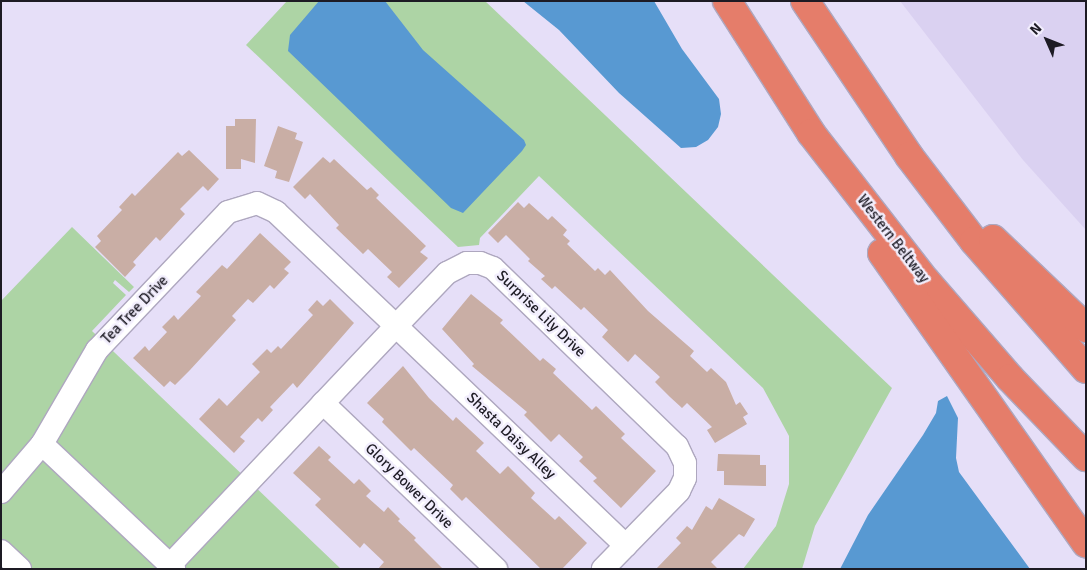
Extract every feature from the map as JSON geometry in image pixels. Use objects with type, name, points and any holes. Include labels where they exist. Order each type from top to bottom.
[{"type":"highway","name":"Western Beltway","points":[[727,1],[811,134],[926,281],[1010,378],[1086,457]]},
{"type":"highway","points":[[805,1],[909,156],[1016,292],[1086,368]]},
{"type":"highway","points":[[811,134],[861,222],[1086,543]]},
{"type":"highway","points":[[909,156],[1086,328]]},
{"type":"street","name":"Tea Tree Drive","points":[[1,492],[42,444],[97,350],[228,212],[257,204],[276,212],[396,326]]},
{"type":"street","name":"Surprise Lily Drive","points":[[172,567],[323,403],[447,273],[467,263],[480,263],[493,268],[677,446],[685,463],[682,485],[603,569]]},
{"type":"street","name":"Shasta Daisy Alley","points":[[396,326],[626,546]]},
{"type":"street","name":"Glory Bower Drive","points":[[323,403],[496,569]]},
{"type":"street","points":[[42,444],[172,567]]},
{"type":"street","points":[[1,551],[20,569]]},
{"type":"shaded area","points":[[900,1],[1086,1],[1086,230],[1023,160]]},
{"type":"green space","points":[[287,1],[485,1],[892,388],[815,526],[802,569],[743,569],[776,526],[789,484],[789,436],[763,388],[539,176],[480,238],[479,245],[458,247],[246,45]]},
{"type":"green space","points":[[72,227],[134,287],[129,292],[115,280],[113,283],[126,295],[92,331],[341,569],[1,569],[1,301]]},
{"type":"water","points":[[319,1],[385,1],[423,50],[524,140],[526,145],[522,151],[463,213],[451,208],[288,51],[290,35]]},
{"type":"water","points":[[523,1],[654,1],[682,49],[719,99],[721,114],[718,127],[708,140],[696,147],[681,148],[619,93],[559,30]]},
{"type":"water","points":[[947,396],[958,418],[956,458],[959,472],[1030,569],[840,569],[868,515],[936,413],[938,401]]},
{"type":"building","points":[[235,119],[256,119],[255,163],[241,159],[241,169],[226,169],[226,126],[235,126]]},
{"type":"building","points":[[278,126],[297,133],[295,139],[303,142],[289,182],[275,178],[277,171],[264,166]]},
{"type":"building","points":[[189,150],[219,179],[208,191],[203,186],[180,209],[185,214],[160,241],[156,237],[133,262],[136,265],[125,277],[95,247],[101,241],[97,236],[122,210],[119,207],[132,193],[135,196],[178,152],[182,156]]},
{"type":"building","points":[[323,157],[330,163],[334,159],[367,190],[371,187],[379,195],[376,198],[426,246],[420,252],[428,258],[399,288],[387,277],[392,272],[368,249],[363,254],[336,228],[339,225],[310,194],[305,199],[293,187]]},
{"type":"building","points":[[518,202],[524,208],[529,203],[548,220],[552,216],[567,230],[563,235],[570,241],[567,244],[595,271],[598,268],[605,275],[610,270],[648,311],[694,351],[690,356],[707,372],[711,368],[726,382],[736,405],[740,402],[748,414],[743,417],[747,424],[715,443],[707,430],[712,427],[687,403],[682,408],[670,397],[655,382],[660,377],[635,354],[628,362],[602,337],[608,330],[584,307],[581,310],[555,286],[552,289],[541,279],[545,276],[528,261],[530,259],[506,235],[498,243],[488,233]]},
{"type":"building","points":[[260,233],[291,262],[284,269],[289,273],[274,289],[270,285],[253,303],[248,299],[232,316],[236,320],[190,370],[175,385],[170,381],[164,387],[133,358],[145,346],[149,351],[167,332],[162,327],[174,315],[178,320],[201,296],[196,292],[222,265],[227,269]]},
{"type":"building","points":[[471,294],[503,320],[500,323],[540,361],[543,358],[556,369],[553,373],[592,410],[596,406],[625,434],[621,438],[656,471],[621,508],[593,481],[597,478],[579,461],[583,457],[559,434],[551,442],[524,415],[527,412],[472,366],[474,364],[442,329]]},
{"type":"building","points":[[330,299],[354,323],[297,388],[293,383],[270,407],[273,410],[262,422],[258,418],[240,437],[245,441],[234,453],[199,419],[219,398],[227,406],[260,372],[252,364],[267,349],[271,353],[278,346],[281,349],[313,315],[308,310],[317,300],[323,306]]},
{"type":"building","points":[[403,366],[429,398],[453,421],[456,417],[484,443],[476,451],[500,474],[508,466],[535,493],[531,498],[555,520],[559,516],[587,543],[562,569],[541,569],[466,497],[462,501],[450,489],[453,485],[414,448],[411,451],[382,422],[384,419],[367,403]]},
{"type":"building","points":[[319,446],[331,457],[328,460],[354,484],[359,479],[371,491],[366,496],[384,512],[388,507],[400,519],[398,521],[416,538],[414,540],[443,569],[378,569],[384,562],[364,543],[360,548],[315,505],[321,499],[293,473]]},
{"type":"building","points":[[718,454],[760,455],[760,465],[766,465],[766,486],[724,485],[724,471],[717,471]]},
{"type":"building","points":[[719,498],[755,519],[744,537],[739,534],[711,562],[718,569],[656,569],[681,543],[676,538],[687,526],[692,530],[706,506],[712,510]]}]
